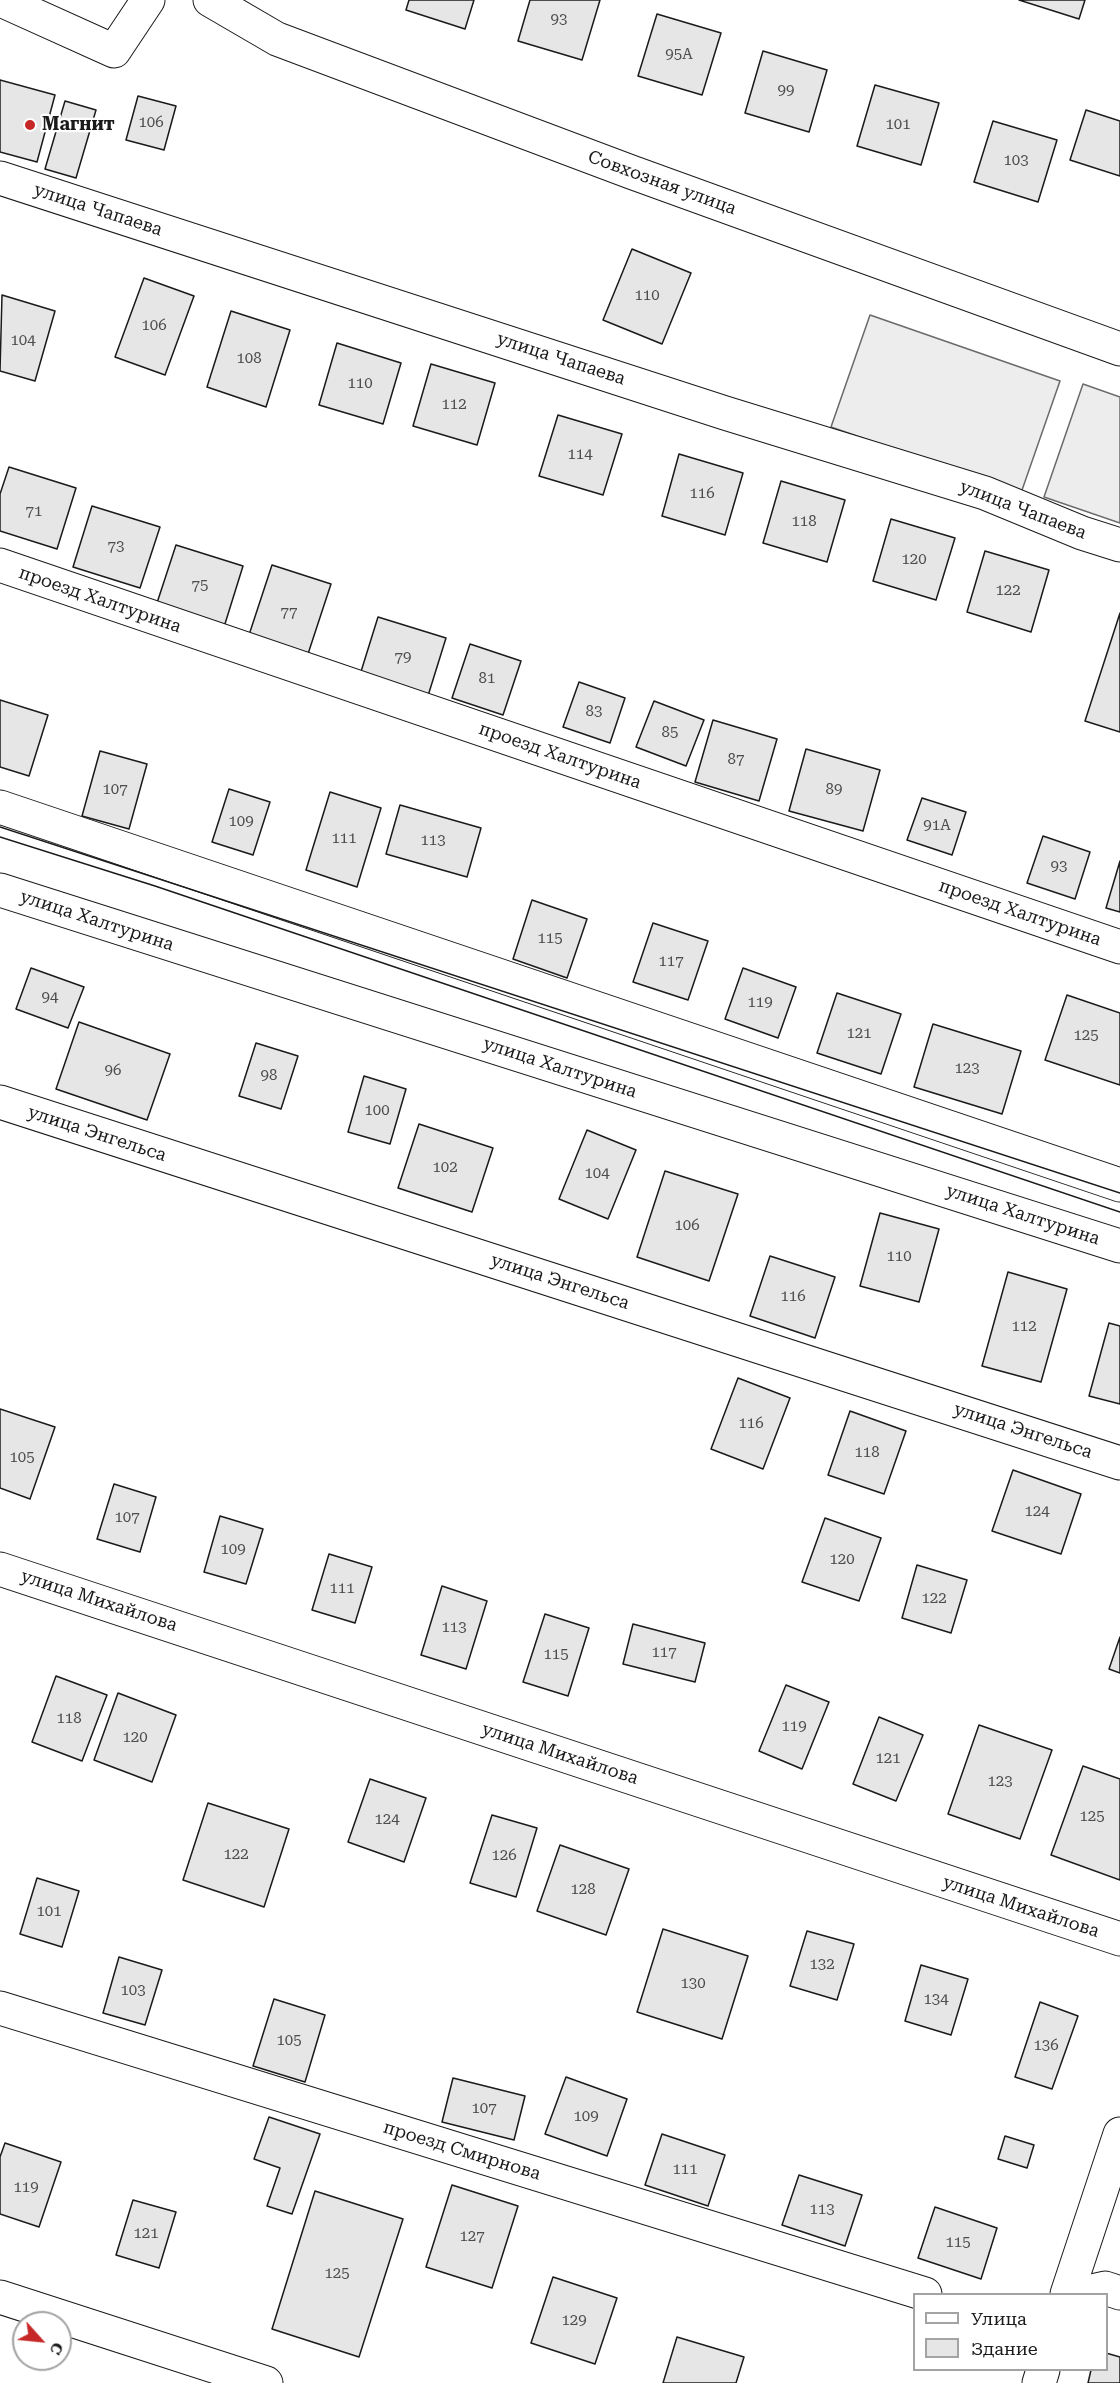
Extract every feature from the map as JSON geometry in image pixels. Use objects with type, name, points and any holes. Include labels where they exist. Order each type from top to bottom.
[{"type":"street","points":[[1,0],[114,51],[148,0]]},
{"type":"street","name":"Совхозная улица","points":[[210,0],[288,44],[631,172],[1120,349]]},
{"type":"street","name":"улица Чапаева","points":[[0,178],[725,413],[986,493],[1082,533],[1120,545]]},
{"type":"street","name":"проезд Халтурина","points":[[0,566],[1120,947]]},
{"type":"street","points":[[0,807],[1120,1185]]},
{"type":"street","name":"улица Халтурина","points":[[0,890],[1120,1246]]},
{"type":"street","name":"улица Энгельса","points":[[0,1102],[1120,1462]]},
{"type":"street","name":"улица Михайлова","points":[[0,1569],[1120,1939]]},
{"type":"street","name":"проезд Смирнова","points":[[0,2008],[919,2293]]},
{"type":"street","points":[[1068,2293],[1120,2134]]},
{"type":"street","points":[[1086,2293],[1105,2288],[1120,2293]]},
{"type":"street","points":[[0,2297],[266,2383]]},
{"type":"shaded area","points":[[870,315],[1060,381],[1021,493],[831,427]]},
{"type":"shaded area","points":[[1083,384],[1120,397],[1120,523],[1044,497]]},
{"type":"building","points":[[409,0],[474,0],[465,29],[406,10]]},
{"type":"building","points":[[530,0],[600,0],[582,60],[518,41]]},
{"type":"building","points":[[1019,0],[1085,0],[1079,19]]},
{"type":"building","points":[[657,14],[721,33],[702,95],[638,76]]},
{"type":"building","points":[[763,51],[827,70],[809,132],[745,113]]},
{"type":"building","points":[[0,80],[55,95],[37,162],[0,152]]},
{"type":"building","points":[[875,85],[939,103],[921,165],[857,146]]},
{"type":"building","points":[[138,96],[176,106],[164,150],[126,140]]},
{"type":"building","points":[[65,101],[96,110],[76,178],[45,169]]},
{"type":"building","points":[[1086,110],[1120,121],[1120,176],[1070,160]]},
{"type":"building","points":[[993,121],[1057,140],[1038,202],[974,182]]},
{"type":"building","points":[[632,249],[691,273],[662,344],[603,320]]},
{"type":"building","points":[[144,278],[194,296],[165,375],[115,357]]},
{"type":"building","points":[[2,295],[55,311],[35,381],[0,371]]},
{"type":"building","points":[[231,311],[290,330],[266,407],[207,387]]},
{"type":"building","points":[[337,343],[401,363],[383,424],[319,405]]},
{"type":"building","points":[[431,364],[495,383],[477,445],[413,426]]},
{"type":"building","points":[[558,415],[622,434],[603,495],[539,476]]},
{"type":"building","points":[[679,454],[743,473],[725,535],[662,516]]},
{"type":"building","points":[[9,467],[76,488],[57,549],[0,531],[0,494]]},
{"type":"building","points":[[781,481],[845,500],[827,562],[763,543]]},
{"type":"building","points":[[92,506],[160,527],[140,588],[73,567]]},
{"type":"building","points":[[891,519],[955,538],[936,600],[873,581]]},
{"type":"building","points":[[176,545],[243,566],[224,627],[156,606]]},
{"type":"building","points":[[985,551],[1049,570],[1031,632],[967,612]]},
{"type":"building","points":[[272,565],[331,584],[306,660],[247,641]]},
{"type":"building","points":[[1120,613],[1120,732],[1085,721]]},
{"type":"building","points":[[378,617],[446,638],[427,699],[359,678]]},
{"type":"building","points":[[470,644],[521,661],[503,715],[452,698]]},
{"type":"building","points":[[579,682],[625,698],[610,743],[563,727]]},
{"type":"building","points":[[0,700],[48,715],[29,776],[0,767]]},
{"type":"building","points":[[654,701],[704,720],[686,766],[636,747]]},
{"type":"building","points":[[713,720],[777,739],[759,801],[695,782]]},
{"type":"building","points":[[806,749],[880,770],[863,831],[789,811]]},
{"type":"building","points":[[100,751],[147,764],[129,829],[82,816]]},
{"type":"building","points":[[229,789],[270,802],[253,855],[212,842]]},
{"type":"building","points":[[330,792],[381,808],[357,887],[306,870]]},
{"type":"building","points":[[922,798],[966,812],[952,855],[907,840]]},
{"type":"building","points":[[400,805],[481,828],[467,877],[386,854]]},
{"type":"building","points":[[1043,836],[1090,852],[1075,899],[1027,883]]},
{"type":"building","points":[[1120,861],[1120,912],[1106,908]]},
{"type":"building","points":[[532,900],[587,919],[567,978],[513,959]]},
{"type":"building","points":[[653,923],[708,941],[688,1000],[633,982]]},
{"type":"building","points":[[31,968],[84,987],[68,1028],[16,1009]]},
{"type":"building","points":[[743,968],[796,987],[778,1038],[725,1019]]},
{"type":"building","points":[[837,993],[901,1014],[881,1074],[817,1053]]},
{"type":"building","points":[[1067,995],[1120,1013],[1120,1085],[1045,1060]]},
{"type":"building","points":[[79,1022],[170,1054],[147,1120],[56,1089]]},
{"type":"building","points":[[933,1024],[1021,1051],[1002,1114],[914,1087]]},
{"type":"building","points":[[256,1043],[298,1056],[281,1109],[239,1096]]},
{"type":"building","points":[[364,1076],[406,1089],[390,1144],[348,1132]]},
{"type":"building","points":[[419,1124],[493,1148],[472,1212],[398,1188]]},
{"type":"building","points":[[587,1130],[636,1150],[608,1219],[559,1199]]},
{"type":"building","points":[[665,1171],[738,1194],[709,1281],[637,1257]]},
{"type":"building","points":[[880,1213],[939,1229],[919,1302],[860,1286]]},
{"type":"building","points":[[770,1256],[835,1277],[815,1338],[750,1316]]},
{"type":"building","points":[[1008,1272],[1067,1289],[1041,1382],[982,1366]]},
{"type":"building","points":[[1109,1323],[1120,1326],[1120,1404],[1089,1396]]},
{"type":"building","points":[[738,1378],[790,1398],[763,1469],[711,1449]]},
{"type":"building","points":[[0,1409],[55,1427],[30,1499],[0,1488]]},
{"type":"building","points":[[850,1411],[906,1431],[884,1494],[828,1475]]},
{"type":"building","points":[[1013,1470],[1081,1494],[1061,1554],[992,1531]]},
{"type":"building","points":[[114,1484],[156,1497],[140,1552],[97,1539]]},
{"type":"building","points":[[220,1516],[263,1529],[246,1584],[204,1572]]},
{"type":"building","points":[[825,1518],[881,1538],[859,1601],[802,1582]]},
{"type":"building","points":[[329,1554],[372,1567],[355,1623],[312,1610]]},
{"type":"building","points":[[917,1565],[967,1580],[951,1633],[902,1618]]},
{"type":"building","points":[[442,1586],[487,1601],[466,1669],[421,1655]]},
{"type":"building","points":[[545,1614],[589,1628],[568,1696],[523,1682]]},
{"type":"building","points":[[633,1624],[705,1643],[695,1682],[623,1664]]},
{"type":"building","points":[[1120,1637],[1120,1673],[1109,1669]]},
{"type":"building","points":[[56,1676],[107,1695],[82,1761],[32,1742]]},
{"type":"building","points":[[786,1685],[829,1702],[802,1769],[759,1751]]},
{"type":"building","points":[[118,1693],[176,1715],[152,1782],[94,1760]]},
{"type":"building","points":[[879,1717],[923,1735],[896,1801],[853,1784]]},
{"type":"building","points":[[979,1725],[1052,1750],[1020,1839],[948,1814]]},
{"type":"building","points":[[1083,1766],[1120,1779],[1120,1880],[1051,1855]]},
{"type":"building","points":[[370,1779],[426,1798],[404,1862],[348,1842]]},
{"type":"building","points":[[208,1803],[289,1829],[264,1907],[183,1880]]},
{"type":"building","points":[[492,1815],[537,1828],[516,1897],[470,1883]]},
{"type":"building","points":[[560,1845],[629,1869],[606,1935],[537,1911]]},
{"type":"building","points":[[37,1878],[79,1891],[62,1947],[20,1934]]},
{"type":"building","points":[[663,1929],[748,1956],[722,2039],[637,2012]]},
{"type":"building","points":[[807,1931],[854,1944],[837,2000],[790,1986]]},
{"type":"building","points":[[119,1957],[162,1970],[145,2025],[103,2013]]},
{"type":"building","points":[[921,1965],[968,1979],[951,2035],[905,2021]]},
{"type":"building","points":[[274,1999],[325,2015],[305,2082],[253,2066]]},
{"type":"building","points":[[1040,2002],[1078,2016],[1052,2089],[1015,2077]]},
{"type":"building","points":[[566,2077],[627,2099],[607,2156],[545,2134]]},
{"type":"building","points":[[453,2078],[525,2096],[514,2140],[442,2122]]},
{"type":"building","points":[[269,2117],[320,2134],[292,2214],[267,2206],[280,2168],[254,2159]]},
{"type":"building","points":[[662,2134],[725,2155],[708,2206],[645,2185]]},
{"type":"building","points":[[1005,2136],[1034,2145],[1027,2168],[998,2159]]},
{"type":"building","points":[[5,2143],[61,2162],[39,2227],[0,2214],[0,2157]]},
{"type":"building","points":[[799,2175],[862,2195],[845,2246],[782,2225]]},
{"type":"building","points":[[452,2185],[518,2206],[492,2288],[426,2267]]},
{"type":"building","points":[[315,2191],[403,2219],[359,2357],[272,2329]]},
{"type":"building","points":[[133,2200],[176,2212],[159,2268],[116,2255]]},
{"type":"building","points":[[935,2207],[997,2228],[981,2279],[918,2258]]},
{"type":"building","points":[[553,2277],[617,2298],[595,2364],[531,2343]]},
{"type":"building","points":[[677,2337],[744,2357],[736,2383],[663,2383]]},
{"type":"building","points":[[1108,2354],[1120,2357],[1120,2383],[1088,2383],[1091,2371],[1108,2371]]},
{"type":"tram line","points":[[0,827],[1120,1193]]},
{"type":"tram line","points":[[0,837],[155,886],[1120,1212]]},
{"type":"place","name":"Магнит","points":[[30,125]]}]
